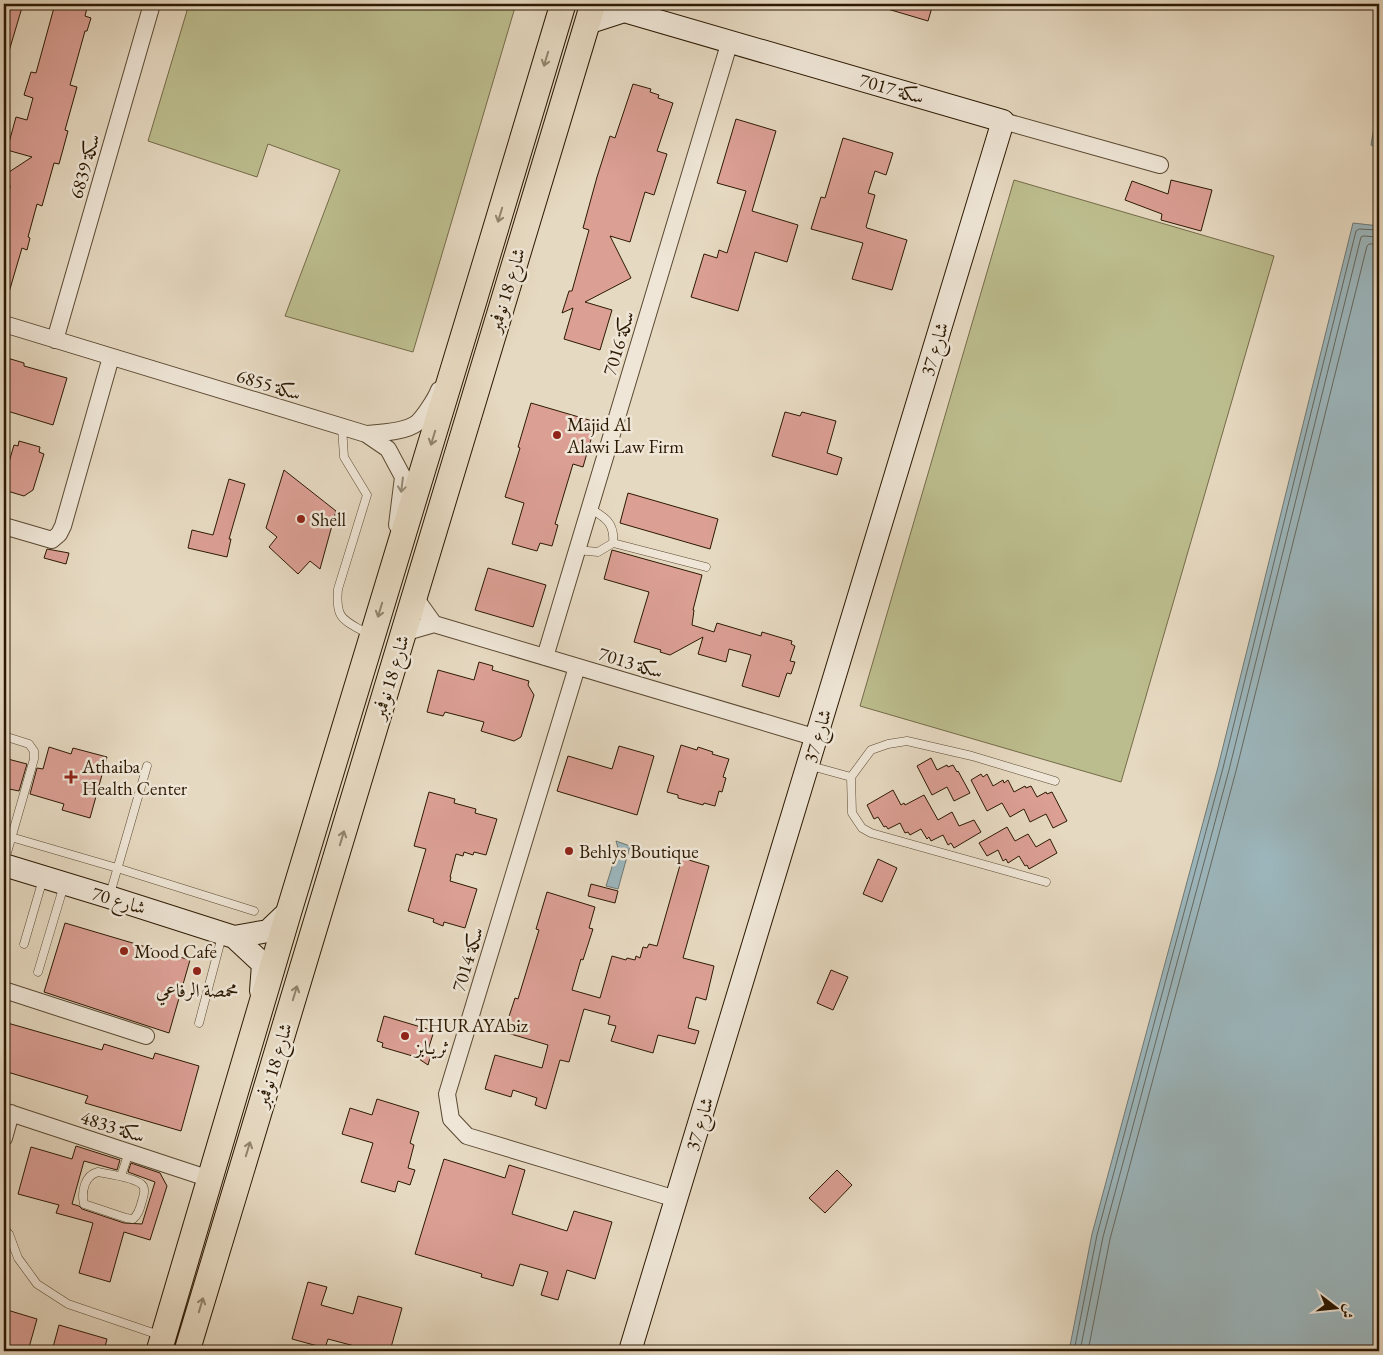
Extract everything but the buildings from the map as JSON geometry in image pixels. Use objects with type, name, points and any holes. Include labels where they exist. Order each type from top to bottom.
[{"type":"main road","name":"شارع 18 نوفمبر","points":[[161,1344],[289,911],[562,4]]},
{"type":"main road","name":"شارع 18 نوفمبر","points":[[187,1351],[590,13]]},
{"type":"street","name":"سكة 6839","points":[[55,340],[152,4]]},
{"type":"street","name":"سكة 7017","points":[[590,13],[621,7],[730,41],[1160,165]]},
{"type":"street","name":"سكة 7016","points":[[545,657],[730,41]]},
{"type":"street","name":"شارع 37","points":[[630,1351],[809,766],[1003,121]]},
{"type":"street","points":[[366,434],[392,432],[417,423],[436,398],[473,304]]},
{"type":"street","name":"سكة 6855","points":[[4,324],[366,434],[388,448],[403,477],[389,581]]},
{"type":"street","points":[[4,526],[52,540],[59,534],[63,526],[111,357]]},
{"type":"street","points":[[403,633],[434,624],[414,596]]},
{"type":"street","name":"سكة 7013","points":[[434,624],[817,738]]},
{"type":"street","name":"سكة 7014","points":[[577,667],[447,1094],[451,1119],[466,1136],[676,1198]]},
{"type":"street","name":"شارع 70","points":[[4,865],[228,936],[263,964],[259,1014]]},
{"type":"street","name":"شارع 70","points":[[228,936],[268,931],[289,911]]},
{"type":"street","points":[[4,990],[146,1036]]},
{"type":"street","points":[[4,1138],[7,1112]]},
{"type":"street","name":"سكة 4833","points":[[7,1112],[210,1179]]},
{"type":"lane","points":[[342,427],[344,457],[367,495],[338,589],[337,605],[342,618],[372,636]]},
{"type":"lane","points":[[589,508],[602,515],[611,525],[614,534],[613,543]]},
{"type":"lane","points":[[577,550],[598,552],[613,543],[706,567]]},
{"type":"lane","points":[[4,736],[29,744],[34,751],[33,768],[4,865]]},
{"type":"lane","points":[[1046,882],[871,833],[862,828],[852,813],[851,777],[872,750],[888,744],[907,741],[972,756],[1056,781]]},
{"type":"lane","points":[[109,897],[147,766]]},
{"type":"lane","points":[[809,766],[851,777]]},
{"type":"lane","points":[[4,836],[117,868],[254,911]]},
{"type":"lane","points":[[24,944],[54,880]]},
{"type":"lane","points":[[38,972],[54,880]]},
{"type":"lane","points":[[199,1023],[228,936]]},
{"type":"lane","points":[[122,1176],[129,1152]]},
{"type":"lane","points":[[98,1172],[122,1176],[139,1182],[143,1186],[144,1192],[138,1215],[133,1219],[84,1204],[82,1196],[91,1174],[98,1172]]},
{"type":"lane","points":[[4,1229],[9,1234],[18,1258],[37,1284],[68,1304],[161,1344]]},
{"type":"green space","points":[[189,4],[516,4],[413,352],[285,316],[340,170],[268,144],[257,177],[148,141]]},
{"type":"green space","points":[[1014,180],[1274,256],[1121,782],[860,706]]},
{"type":"water","points":[[1379,97],[1379,148],[1371,145]]},
{"type":"water","points":[[1353,223],[1379,226],[1379,1351],[1069,1351],[1092,1234],[1218,767]]},
{"type":"water","points":[[616,841],[630,846],[618,889],[606,886],[618,848]]},
{"type":"place","name":"Majid Al Alawi Law Firm","points":[[557,435]]},
{"type":"place","name":"Shell","points":[[301,519]]},
{"type":"place","name":"Athaiba Health Center","points":[[71,777]]},
{"type":"place","name":"Behlys Boutique","points":[[569,851]]},
{"type":"place","name":"Mood Cafe","points":[[124,951]]},
{"type":"place","name":"محمصة الرفاعي","points":[[197,971]]},
{"type":"place","name":"THURAYAbiz ثريـابز","points":[[405,1036]]}]
